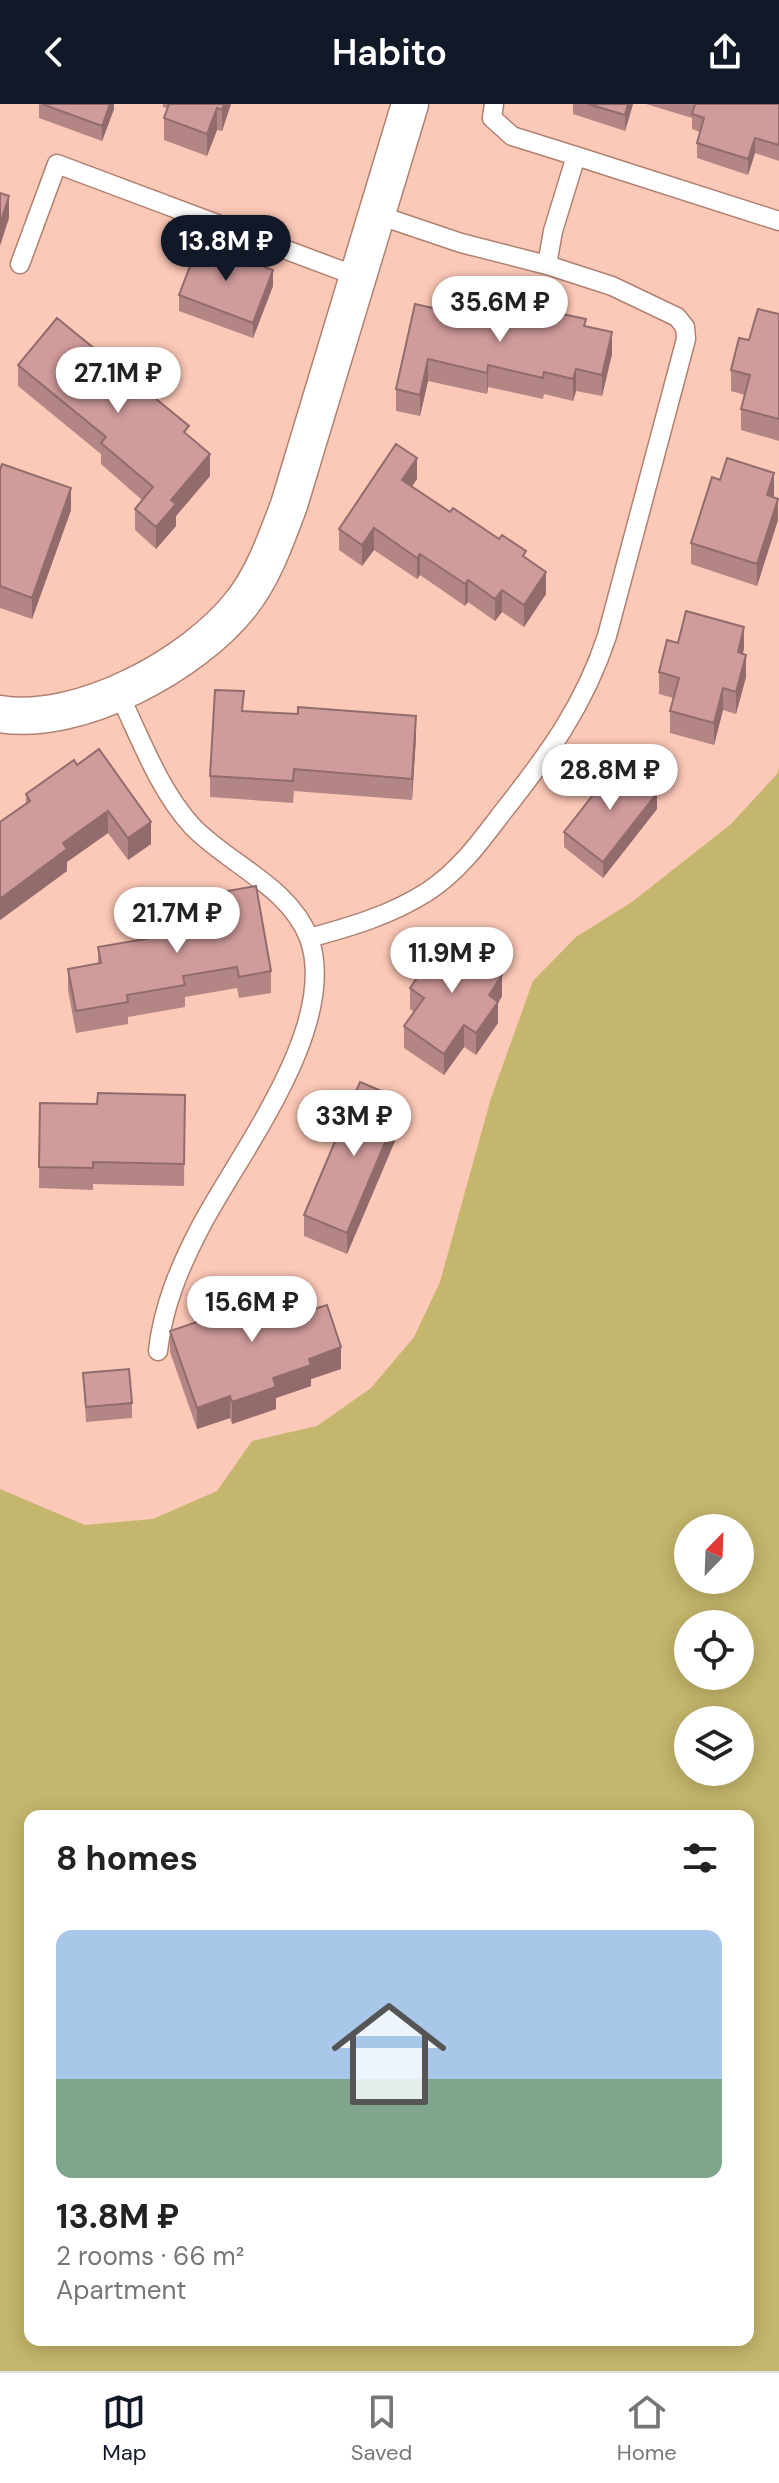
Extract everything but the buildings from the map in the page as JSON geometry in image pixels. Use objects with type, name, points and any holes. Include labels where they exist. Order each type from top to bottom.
[{"type":"street","points":[[0,714],[42,715],[81,707],[119,694],[182,657],[240,605],[256,582],[289,505],[410,104]]},
{"type":"lane","points":[[494,104],[492,118],[512,136],[779,221]]},
{"type":"lane","points":[[547,265],[553,231],[576,156]]},
{"type":"lane","points":[[20,264],[57,164],[356,276]]},
{"type":"lane","points":[[309,938],[365,922],[401,907],[451,874],[551,750],[596,668],[686,339],[685,327],[677,317],[612,286],[461,243],[378,215]]},
{"type":"lane","points":[[119,694],[169,793],[191,824],[271,888],[293,910],[309,938],[313,964],[314,993],[297,1053],[267,1113],[184,1260],[161,1323],[158,1351]]},
{"type":"shaded area","points":[[779,768],[779,2371],[0,2371],[0,1489],[85,1525],[153,1519],[217,1491],[252,1441],[317,1426],[371,1388],[414,1337],[440,1282],[491,1098],[533,981],[576,937],[632,902],[731,824]]}]
